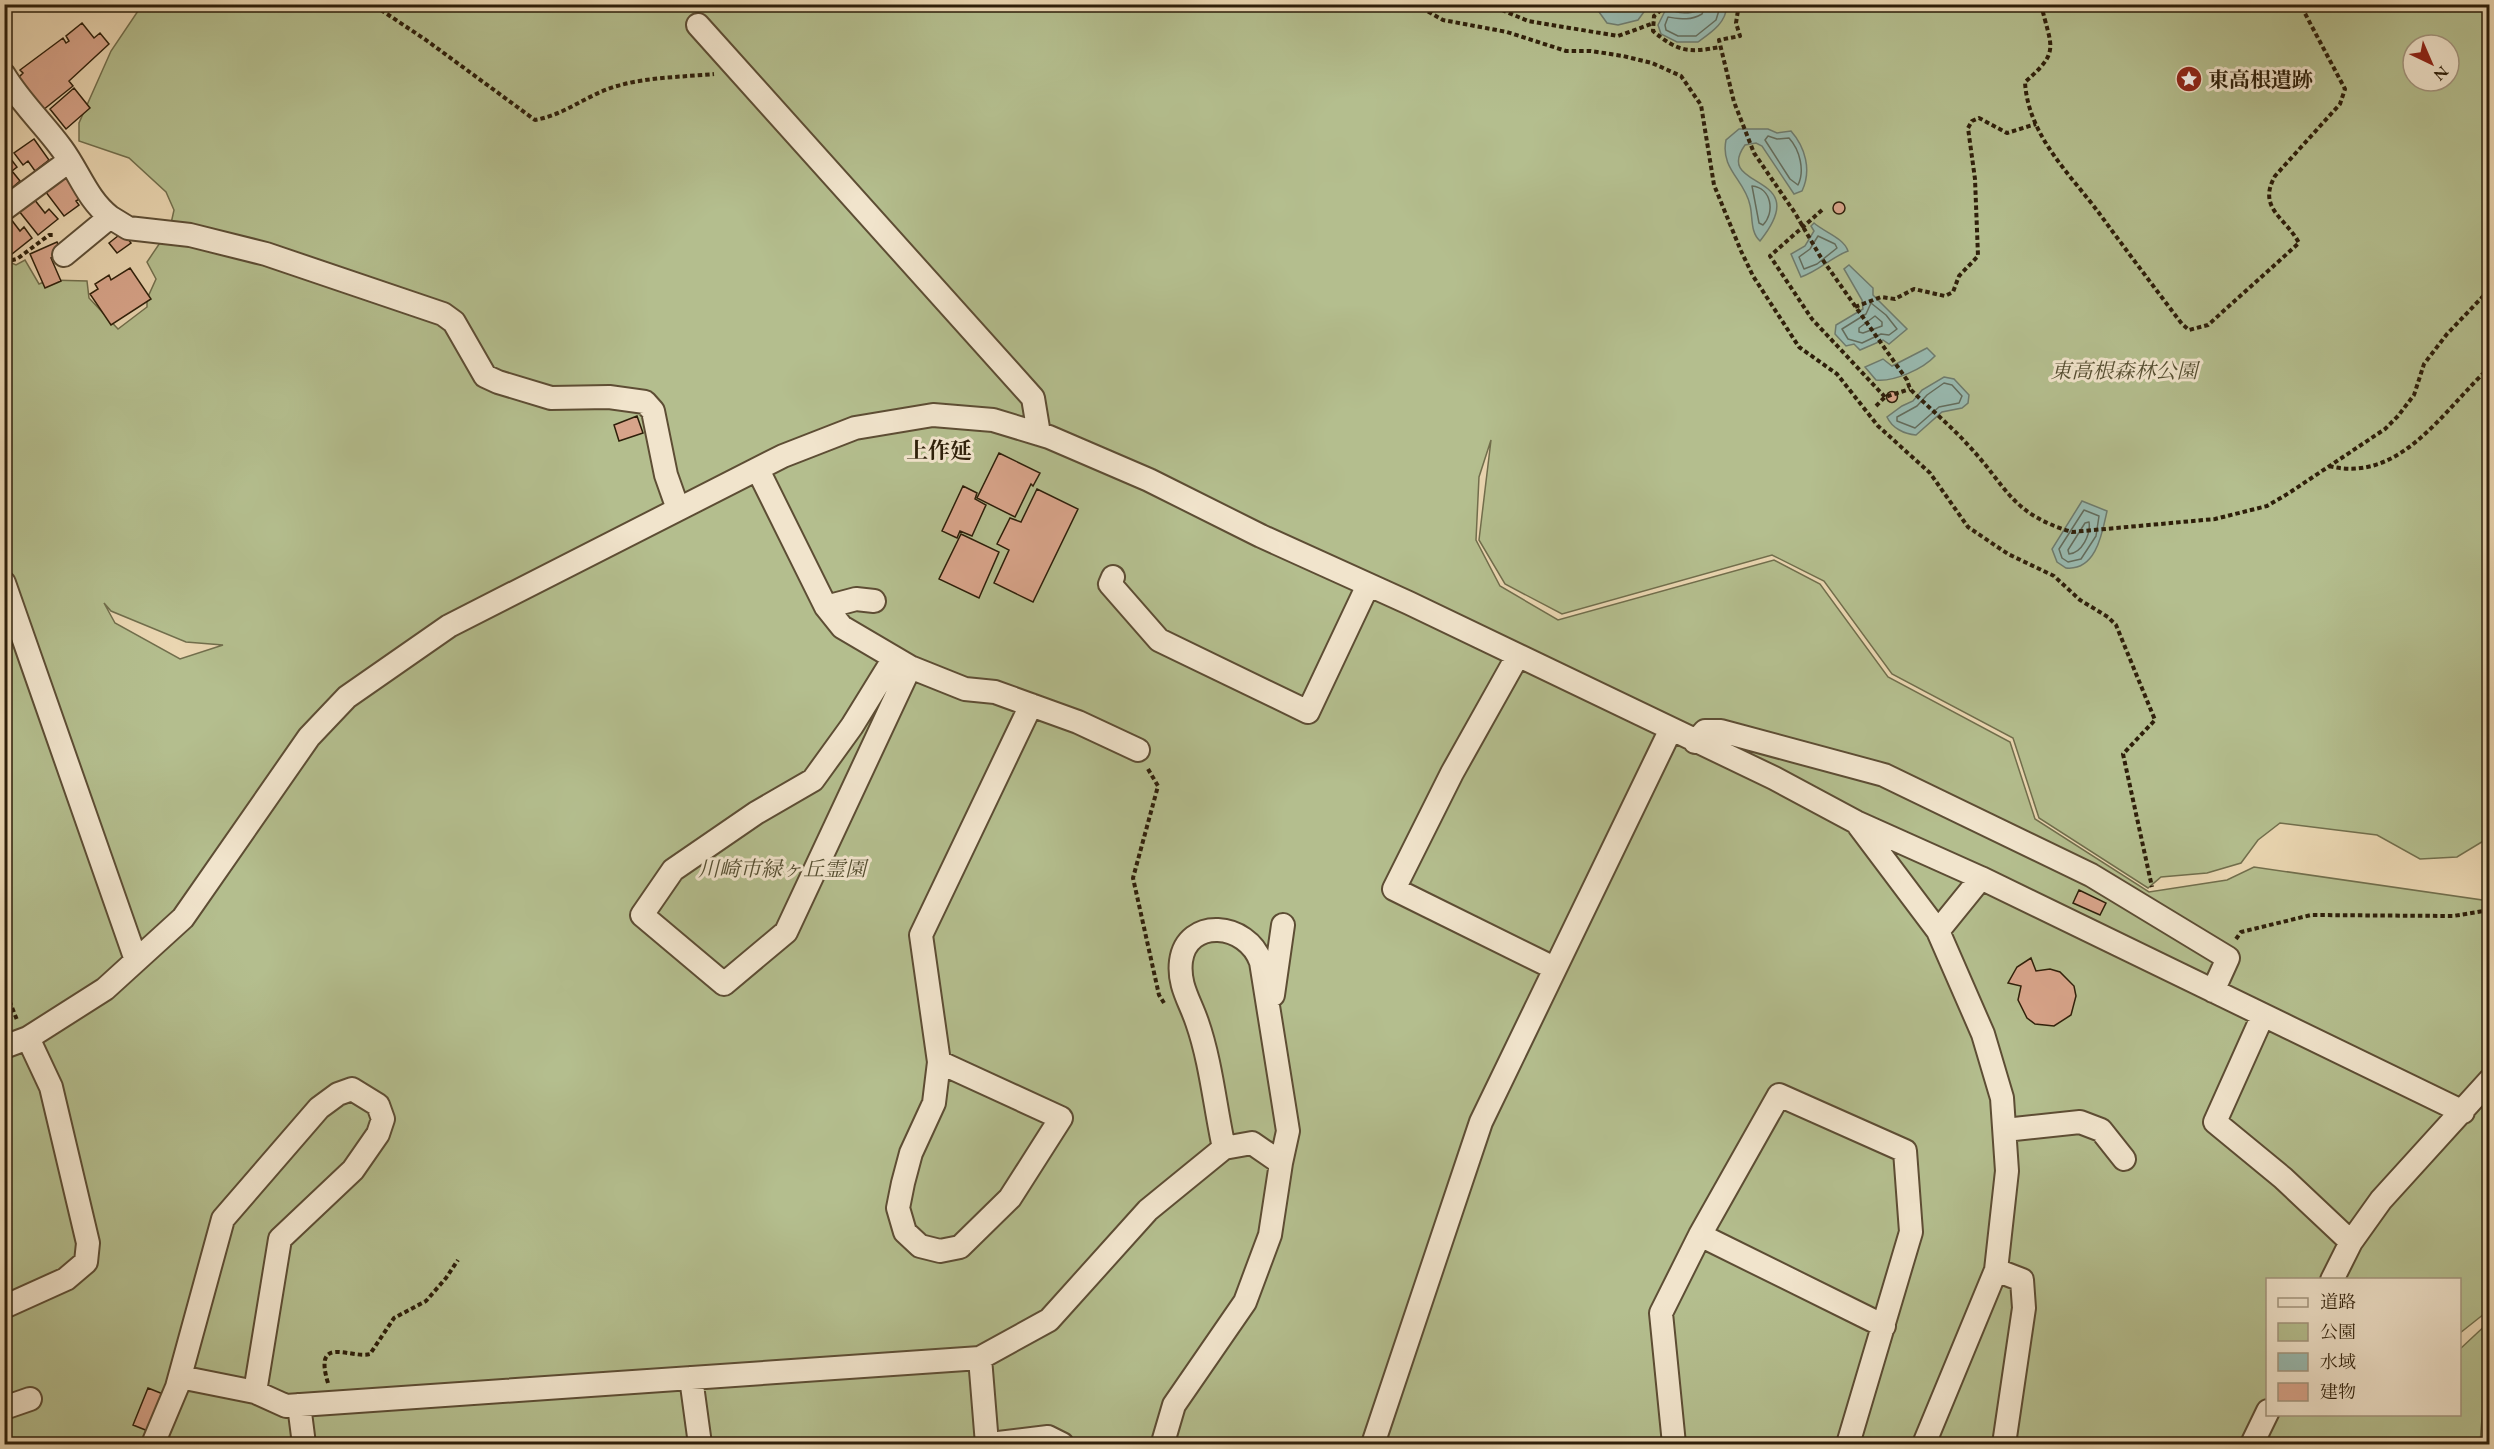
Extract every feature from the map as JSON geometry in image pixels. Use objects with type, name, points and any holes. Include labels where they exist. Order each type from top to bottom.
[{"type":"street","points":[[698,26],[1033,398],[1039,434]]},
{"type":"street","points":[[4,75],[18,99],[62,150],[94,204],[128,228],[190,235],[266,254],[443,314],[454,322],[485,376],[498,382],[551,398],[609,397],[645,402],[652,411],[666,475],[678,509]]},
{"type":"street","points":[[4,209],[69,161]]},
{"type":"street","points":[[69,252],[110,217]]},
{"type":"street","points":[[4,1047],[28,1038],[105,988],[183,918],[309,737],[347,697],[449,626],[783,456],[855,428],[933,415],[993,420],[1039,434],[1149,480],[1409,603],[1670,731],[1774,778],[1856,822],[1981,879],[2463,1112]]},
{"type":"street","points":[[759,470],[826,607],[842,627],[902,663],[965,689],[994,692],[1032,705],[1078,722],[1138,750]]},
{"type":"street","points":[[1113,577],[1110,584],[1159,640],[1308,712],[1368,585]]},
{"type":"street","points":[[4,583],[136,960]]},
{"type":"street","points":[[826,607],[856,599],[874,601]]},
{"type":"street","points":[[1517,657],[1452,773],[1394,889],[1554,968]]},
{"type":"street","points":[[902,663],[786,932],[724,984],[642,915],[673,870],[756,813],[813,780],[902,663]]},
{"type":"street","points":[[939,1062],[1061,1118],[1010,1198],[960,1247],[940,1251],[920,1246],[905,1232],[898,1208],[911,1153],[934,1103],[939,1062],[921,935],[1032,705]]},
{"type":"street","points":[[1373,1444],[1481,1122],[1670,731]]},
{"type":"street","points":[[1695,742],[1706,731],[1721,731],[1884,775],[2091,875],[2228,958],[2213,991]]},
{"type":"street","points":[[1856,822],[1938,931],[1983,1034],[2002,1098],[2007,1171],[1996,1270],[1924,1444]]},
{"type":"street","points":[[1938,931],[1981,879]]},
{"type":"street","points":[[1270,1017],[1283,925]]},
{"type":"street","points":[[1167,1444],[1164,1439],[1174,1405],[1245,1302],[1270,1235],[1288,1131],[1261,962],[1253,946],[1245,938],[1223,929],[1198,936],[1189,943],[1181,961],[1183,989],[1197,1022],[1224,1148]]},
{"type":"street","points":[[2263,1015],[2215,1122],[2283,1178],[2351,1242]]},
{"type":"street","points":[[4,1307],[66,1279],[86,1262],[88,1243],[51,1087],[28,1038]]},
{"type":"street","points":[[2333,1278],[2351,1242],[2381,1200],[2490,1080]]},
{"type":"street","points":[[153,1444],[180,1377],[224,1219],[319,1108],[338,1094],[352,1089],[378,1105],[383,1119],[378,1134],[353,1170],[280,1239],[255,1392]]},
{"type":"street","points":[[1674,1444],[1661,1312],[1779,1095],[1905,1151],[1911,1232],[1848,1444]]},
{"type":"street","points":[[2004,1130],[2079,1122],[2101,1130],[2124,1159]]},
{"type":"street","points":[[180,1377],[255,1392],[286,1406],[980,1358],[1049,1320],[1148,1210],[1224,1148],[1252,1143],[1288,1131]]},
{"type":"street","points":[[1252,1143],[1281,1164]]},
{"type":"street","points":[[1701,1235],[1884,1326]]},
{"type":"street","points":[[1996,1270],[2022,1280],[2024,1308],[2004,1444]]},
{"type":"street","points":[[980,1358],[989,1444],[1048,1437],[1062,1444]]},
{"type":"street","points":[[691,1378],[700,1444]]},
{"type":"street","points":[[4,1408],[30,1399]]},
{"type":"street","points":[[299,1405],[304,1444]]},
{"type":"street","points":[[2252,1444],[2266,1415]]},
{"type":"path","points":[[309,4],[356,4]]},
{"type":"path","points":[[367,4],[381,10],[426,40],[536,120],[546,118],[591,95],[618,85],[738,71]]},
{"type":"path","points":[[1415,4],[1443,20],[1507,32],[1566,51],[1591,51],[1623,56],[1652,63],[1681,76],[1701,105],[1714,185],[1741,251],[1753,276],[1799,347],[1837,374],[1878,426],[1930,473],[1968,527],[2008,554],[2054,576],[2080,600],[2108,616],[2116,625],[2155,720],[2123,754],[2151,882]]},
{"type":"path","points":[[1488,4],[1528,21],[1618,36],[1654,23]]},
{"type":"path","points":[[1740,4],[1736,23],[1740,36],[1719,40],[1734,102],[1754,153],[1796,213],[1801,227],[1907,380],[1910,389],[1970,447],[2003,490],[2033,517],[2072,532],[2214,519],[2267,506],[2385,429],[2414,394],[2424,364],[2447,334],[2490,289]]},
{"type":"path","points":[[2041,4],[2050,47],[2049,60],[2025,82],[2025,94],[2036,124],[2053,156],[2090,201],[2181,324],[2189,330],[2208,325],[2297,248],[2299,243],[2269,204],[2270,185],[2275,176],[2344,97],[2345,90],[2300,4]]},
{"type":"path","points":[[1667,5],[1654,16],[1653,31],[1670,45],[1685,51],[1720,47]]},
{"type":"path","points":[[1855,307],[1881,297],[1896,299],[1914,289],[1945,296],[1953,292],[1959,276],[1978,256],[1975,179],[1968,128],[1972,121],[1979,118],[2007,133],[2036,124]]},
{"type":"path","points":[[1822,210],[1770,256],[1812,319],[1885,397]]},
{"type":"path","points":[[4,262],[17,259],[49,235],[60,235],[69,252]]},
{"type":"path","points":[[2329,466],[2346,471],[2395,459],[2425,435],[2490,367]]},
{"type":"path","points":[[1876,406],[1885,397],[1910,389]]},
{"type":"path","points":[[1138,750],[1158,786],[1133,878],[1159,995],[1167,1009]]},
{"type":"path","points":[[2228,958],[2231,945],[2241,932],[2312,915],[2453,916],[2490,910]]},
{"type":"path","points":[[4,987],[15,1018],[28,1038]]},
{"type":"path","points":[[352,1402],[335,1393],[328,1383],[323,1365],[327,1357],[336,1350],[345,1350],[362,1356],[370,1354],[380,1343],[394,1318],[426,1301],[458,1260]]},
{"type":"green space","name":"川崎市緑ヶ丘霊園","points":[[142,5],[2489,5],[2490,837],[2457,857],[2420,859],[2377,835],[2280,823],[2258,840],[2241,863],[2207,873],[2161,877],[2148,888],[2039,818],[2013,738],[1892,674],[1824,581],[1772,555],[1562,614],[1505,584],[1479,540],[1491,440],[1479,477],[1476,540],[1500,586],[1558,620],[1774,560],[1820,584],[1888,677],[2010,742],[2035,819],[2149,892],[2227,880],[2254,867],[2489,901],[2489,1310],[2461,1332],[2461,1278],[2266,1278],[2266,1416],[2461,1416],[2461,1348],[2489,1322],[2489,1390],[2484,1393],[2480,1444],[5,1444],[5,264],[7,261],[16,265],[25,260],[39,284],[49,280],[87,281],[89,298],[118,329],[147,307],[147,299],[156,279],[147,262],[170,228],[174,210],[166,192],[129,158],[79,141],[79,123],[111,51]],"holes":[[[104,603],[111,611],[186,642],[223,645],[180,659],[115,623]]]},
{"type":"water","points":[[1701,4],[1727,5],[1721,22],[1708,35],[1698,42],[1677,42],[1661,34],[1658,25],[1666,9],[1689,13],[1698,10]]},
{"type":"water","points":[[1594,5],[1649,5],[1638,20],[1618,25],[1607,23]]},
{"type":"water","points":[[1739,129],[1768,129],[1777,133],[1791,131],[1806,159],[1805,183],[1802,191],[1794,194],[1762,146],[1756,143],[1745,145],[1738,159],[1741,170],[1771,192],[1777,203],[1774,219],[1760,241],[1753,229],[1747,196],[1730,167],[1725,150],[1726,140]]},
{"type":"water","points":[[1814,223],[1842,242],[1848,251],[1801,277],[1791,254],[1805,246],[1814,231],[1811,226]]},
{"type":"water","points":[[1849,265],[1873,288],[1873,295],[1907,329],[1889,344],[1883,340],[1860,350],[1854,344],[1846,346],[1835,334],[1836,325],[1863,309],[1862,300],[1844,269]]},
{"type":"water","points":[[1927,348],[1935,356],[1923,366],[1899,377],[1876,380],[1865,367],[1883,359],[1892,366]]},
{"type":"water","points":[[1944,377],[1954,379],[1969,395],[1968,403],[1962,408],[1942,412],[1916,435],[1903,432],[1892,424],[1887,417],[1913,401],[1922,390]]},
{"type":"water","points":[[2082,501],[2107,511],[2103,530],[2091,557],[2084,564],[2066,568],[2057,562],[2052,549]]},
{"type":"building","points":[[82,23],[94,38],[100,33],[109,44],[69,81],[73,86],[43,110],[17,79],[23,73],[20,70],[63,38],[66,43],[69,41],[66,36]]},
{"type":"building","points":[[74,88],[90,108],[66,129],[50,109]]},
{"type":"building","points":[[34,139],[49,160],[35,171],[28,161],[23,165],[14,153]]},
{"type":"building","points":[[7,154],[17,167],[12,171],[20,181],[6,193],[4,157]]},
{"type":"building","points":[[65,176],[81,198],[76,201],[79,205],[64,216],[45,191]]},
{"type":"building","points":[[34,199],[45,213],[49,209],[58,219],[38,235],[19,211]]},
{"type":"building","points":[[1841,202],[1845,208],[1841,214],[1837,214],[1833,206]]},
{"type":"building","points":[[10,218],[20,231],[24,227],[32,238],[12,254],[4,245],[4,223]]},
{"type":"building","points":[[123,232],[131,243],[117,253],[109,243]]},
{"type":"building","points":[[57,242],[62,253],[51,258],[61,281],[45,288],[30,254]]},
{"type":"building","points":[[130,268],[151,299],[111,325],[90,294],[98,289],[95,284],[109,275],[111,280]]},
{"type":"building","points":[[1892,391],[1898,397],[1892,403],[1886,397]]},
{"type":"building","points":[[637,416],[643,433],[619,441],[614,425]]},
{"type":"building","points":[[999,453],[1040,473],[1033,486],[1031,484],[1015,517],[977,498]]},
{"type":"building","points":[[963,486],[977,493],[975,499],[986,505],[972,536],[960,531],[957,538],[942,531]]},
{"type":"building","points":[[1037,489],[1078,509],[1033,602],[994,583],[1009,550],[997,544],[1010,518],[1021,522]]},
{"type":"building","points":[[961,534],[999,552],[979,598],[939,579]]},
{"type":"building","points":[[2079,890],[2106,903],[2100,915],[2073,903]]},
{"type":"building","points":[[2031,958],[2036,971],[2050,969],[2060,972],[2074,986],[2076,996],[2071,1015],[2054,1026],[2035,1024],[2027,1018],[2018,1000],[2021,986],[2008,983],[2017,967]]},
{"type":"building","points":[[148,1388],[168,1396],[153,1433],[133,1425]]},
{"type":"place","name":"東高根遺跡","points":[[2189,79]]},
{"type":"district","name":"上作延","points":[[939,450]]},
{"type":"park label","name":"東高根森林公園","points":[[2124,370]]}]
